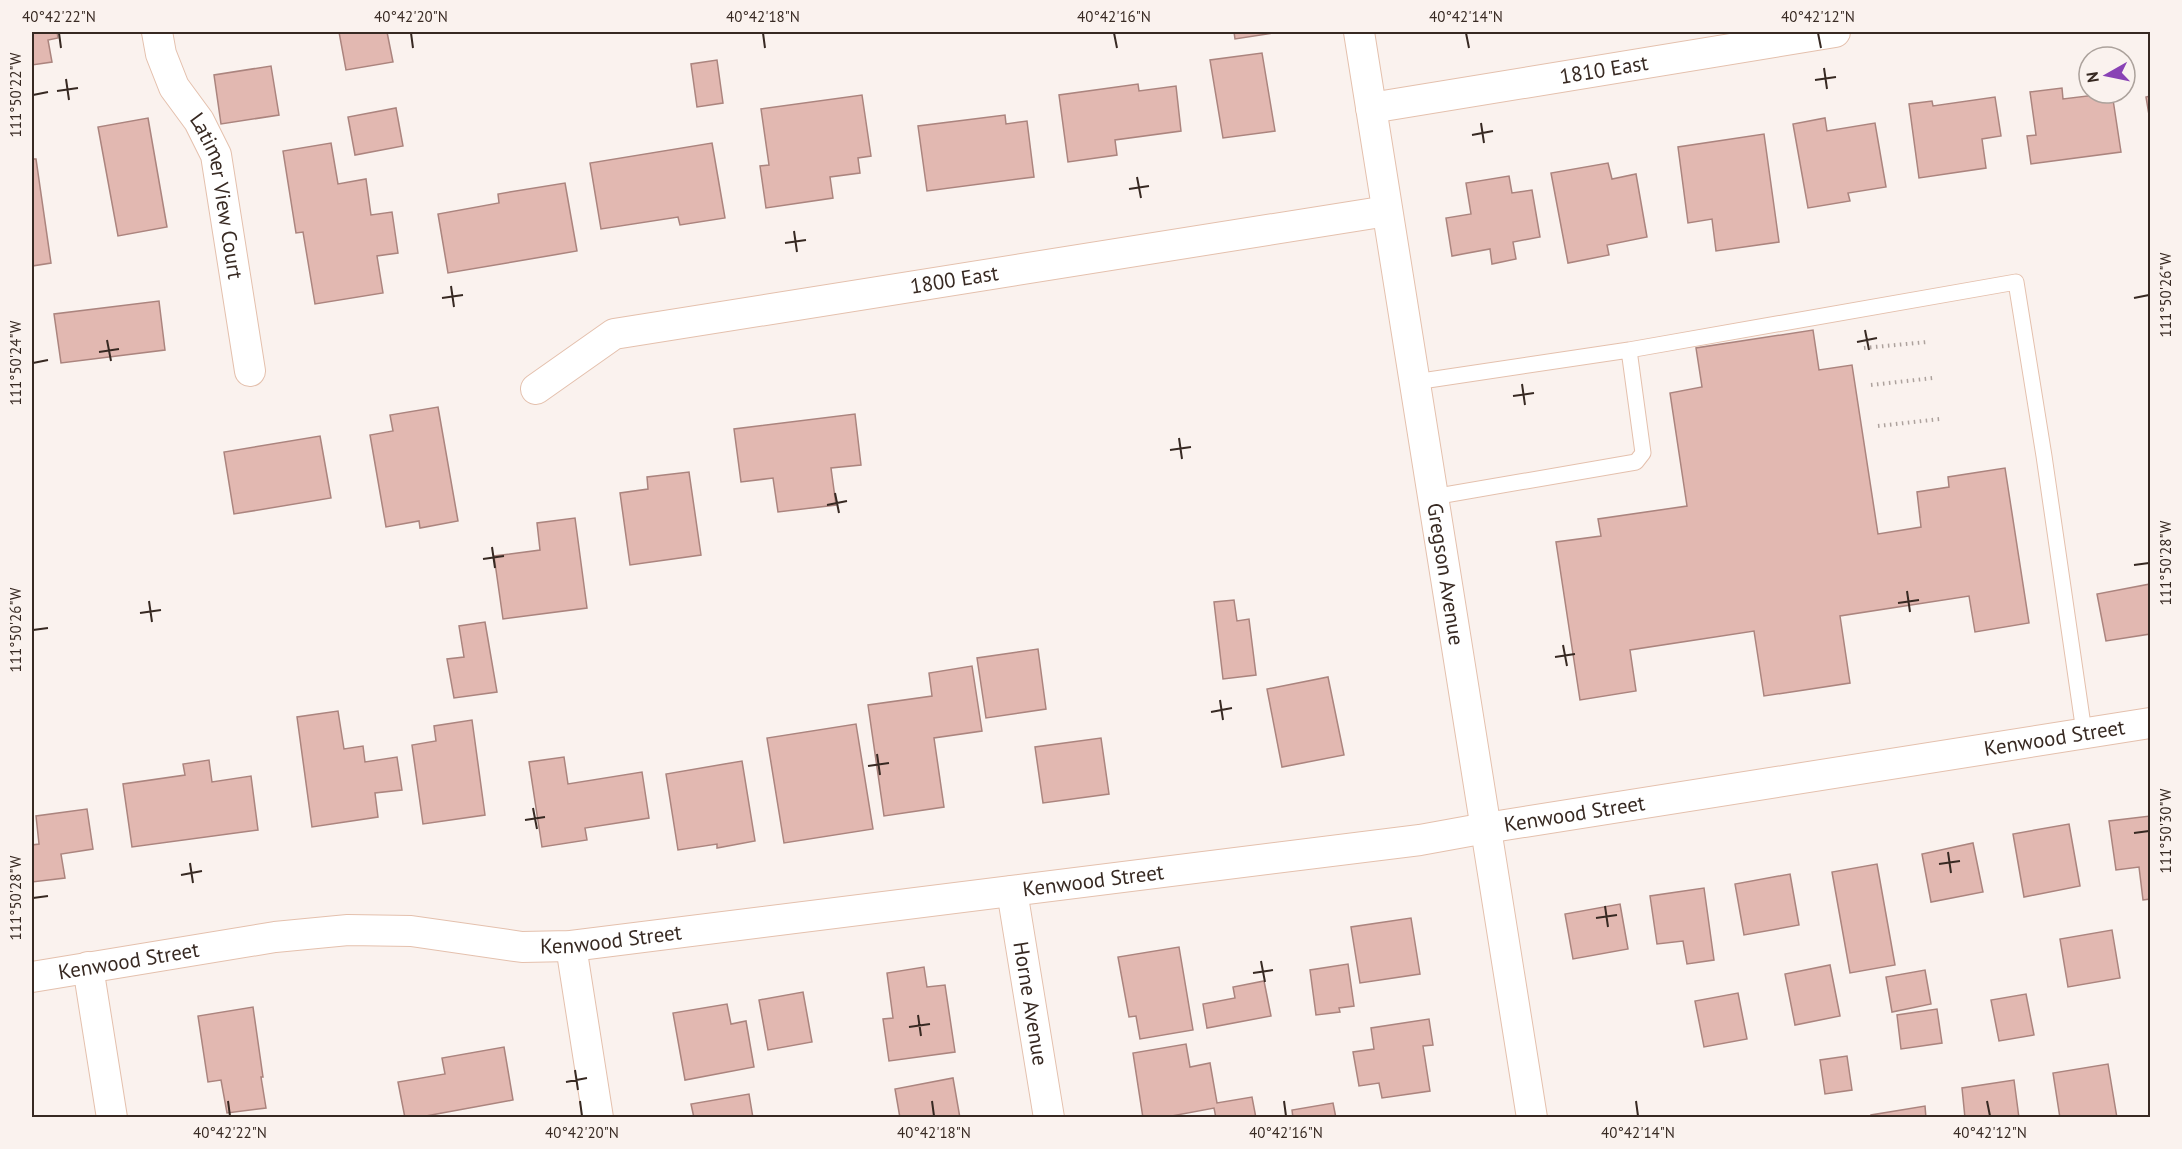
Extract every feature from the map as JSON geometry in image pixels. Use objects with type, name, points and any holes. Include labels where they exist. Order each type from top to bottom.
[{"type":"street","name":"Latimer View Court","points":[[157,32],[161,54],[174,87],[199,121],[216,155],[250,371]]},
{"type":"street","name":"Gregson Avenue","points":[[1359,32],[1532,1118]]},
{"type":"street","name":"1810 East","points":[[1371,108],[1835,32]]},
{"type":"street","name":"1800 East","points":[[536,389],[614,334],[1387,211]]},
{"type":"street","name":"Kenwood Street","points":[[32,977],[275,937],[348,930],[411,931],[522,947],[571,946],[1420,840],[2151,723]]},
{"type":"street","name":"Horne Avenue","points":[[1012,891],[1049,1118]]},
{"type":"street","points":[[571,946],[598,1118]]},
{"type":"street","points":[[88,967],[112,1118]]},
{"type":"lane","points":[[1414,382],[1629,350],[2016,282],[2084,732]]},
{"type":"lane","points":[[1433,497],[1636,462],[1643,453],[1629,350]]},
{"type":"path","points":[[1864,348],[1927,342]]},
{"type":"path","points":[[1870,385],[1933,378]]},
{"type":"path","points":[[1878,426],[1940,419]]},
{"type":"building","points":[[32,32],[57,32],[58,38],[48,40],[52,62],[32,65]]},
{"type":"building","points":[[339,32],[387,32],[393,62],[346,70]]},
{"type":"building","points":[[1234,32],[1280,32],[1235,39]]},
{"type":"building","points":[[1262,53],[1275,131],[1223,138],[1210,60]]},
{"type":"building","points":[[717,60],[723,103],[697,107],[691,64]]},
{"type":"building","points":[[271,66],[279,115],[221,124],[214,75]]},
{"type":"building","points":[[1138,84],[1139,91],[1176,86],[1181,131],[1115,140],[1117,155],[1068,162],[1059,95]]},
{"type":"building","points":[[2062,88],[2063,99],[2077,97],[2077,105],[2114,105],[2121,152],[2031,164],[2027,136],[2036,135],[2030,92]]},
{"type":"building","points":[[862,95],[871,156],[858,158],[860,173],[830,177],[833,198],[766,208],[760,166],[769,165],[761,109]]},
{"type":"building","points":[[2150,96],[2150,121],[2146,97]]},
{"type":"building","points":[[1995,97],[2001,136],[1982,139],[1986,168],[1919,178],[1909,104],[1932,101],[1933,106]]},
{"type":"building","points":[[396,108],[403,146],[355,155],[348,117]]},
{"type":"building","points":[[1005,115],[1006,124],[1027,121],[1034,177],[927,191],[918,126]]},
{"type":"building","points":[[148,118],[167,227],[118,236],[98,127]]},
{"type":"building","points":[[1825,118],[1827,131],[1875,123],[1886,187],[1848,193],[1850,201],[1808,208],[1793,124]]},
{"type":"building","points":[[1764,134],[1779,242],[1716,251],[1712,219],[1688,223],[1678,147]]},
{"type":"building","points":[[331,143],[338,184],[366,179],[371,215],[392,212],[398,253],[377,256],[383,293],[315,304],[303,232],[296,233],[283,151]]},
{"type":"building","points":[[712,143],[725,218],[680,225],[678,217],[601,229],[590,163]]},
{"type":"building","points":[[32,159],[36,159],[51,263],[32,266]]},
{"type":"building","points":[[1608,163],[1612,179],[1636,174],[1647,237],[1607,245],[1609,255],[1568,263],[1551,173]]},
{"type":"building","points":[[1509,176],[1512,193],[1532,190],[1540,237],[1513,242],[1516,259],[1492,264],[1490,249],[1452,256],[1446,218],[1471,214],[1466,183]]},
{"type":"building","points":[[565,183],[577,251],[448,273],[438,214],[499,203],[498,194]]},
{"type":"building","points":[[159,301],[165,350],[61,363],[54,314]]},
{"type":"building","points":[[1813,330],[1819,370],[1852,365],[1878,534],[1921,527],[1917,492],[1949,487],[1948,477],[2005,468],[2029,623],[1975,632],[1969,596],[1840,616],[1850,683],[1764,696],[1754,631],[1630,650],[1636,691],[1580,700],[1556,542],[1601,536],[1598,519],[1687,506],[1670,393],[1702,387],[1696,348]]},
{"type":"building","points":[[438,407],[458,521],[420,528],[419,521],[386,527],[370,435],[393,431],[390,415]]},
{"type":"building","points":[[855,414],[861,465],[831,468],[836,505],[778,512],[773,478],[741,482],[734,429]]},
{"type":"building","points":[[320,436],[331,498],[234,514],[224,452]]},
{"type":"building","points":[[689,472],[701,555],[630,565],[620,493],[648,489],[647,477]]},
{"type":"building","points":[[575,518],[587,608],[503,619],[494,556],[540,550],[537,523]]},
{"type":"building","points":[[2150,584],[2150,634],[2106,641],[2097,594]]},
{"type":"building","points":[[1234,600],[1237,621],[1249,619],[1256,675],[1223,679],[1214,602]]},
{"type":"building","points":[[485,622],[497,692],[454,698],[447,659],[464,657],[459,626]]},
{"type":"building","points":[[1038,649],[1046,709],[986,718],[977,658]]},
{"type":"building","points":[[972,666],[982,731],[934,738],[944,807],[884,816],[868,705],[932,696],[929,673]]},
{"type":"building","points":[[1328,677],[1344,755],[1282,767],[1267,689]]},
{"type":"building","points":[[338,711],[344,749],[363,746],[365,762],[397,757],[402,790],[375,793],[378,817],[312,827],[297,717]]},
{"type":"building","points":[[472,720],[485,815],[423,824],[412,745],[436,741],[434,726]]},
{"type":"building","points":[[856,724],[873,829],[784,843],[767,738]]},
{"type":"building","points":[[1101,738],[1109,794],[1043,803],[1035,747]]},
{"type":"building","points":[[564,757],[568,784],[642,772],[649,818],[585,828],[587,840],[542,847],[529,762]]},
{"type":"building","points":[[209,760],[212,782],[251,776],[258,830],[132,847],[123,784],[185,775],[183,764]]},
{"type":"building","points":[[742,761],[755,841],[717,848],[717,844],[678,850],[666,774]]},
{"type":"building","points":[[87,809],[93,849],[61,854],[65,878],[32,882],[32,845],[39,844],[36,816]]},
{"type":"building","points":[[2150,816],[2150,899],[2143,900],[2139,867],[2116,870],[2109,821]]},
{"type":"building","points":[[2069,824],[2080,886],[2024,897],[2013,834]]},
{"type":"building","points":[[1973,843],[1983,892],[1931,902],[1922,854]]},
{"type":"building","points":[[1877,864],[1895,965],[1850,973],[1832,872]]},
{"type":"building","points":[[1790,874],[1799,925],[1744,935],[1735,884]]},
{"type":"building","points":[[1704,888],[1714,960],[1687,964],[1683,941],[1657,944],[1650,896]]},
{"type":"building","points":[[1620,904],[1628,949],[1573,959],[1565,914]]},
{"type":"building","points":[[1411,918],[1420,974],[1360,983],[1351,927]]},
{"type":"building","points":[[2112,930],[2120,978],[2068,987],[2060,939]]},
{"type":"building","points":[[1179,947],[1193,1030],[1140,1039],[1136,1016],[1129,1017],[1118,957]]},
{"type":"building","points":[[1348,964],[1354,1006],[1339,1008],[1340,1012],[1316,1015],[1310,970]]},
{"type":"building","points":[[1830,965],[1840,1016],[1795,1025],[1785,974]]},
{"type":"building","points":[[924,967],[927,987],[945,985],[955,1052],[889,1061],[883,1019],[893,1018],[887,973]]},
{"type":"building","points":[[1925,970],[1931,1004],[1892,1012],[1886,977]]},
{"type":"building","points":[[1264,981],[1271,1016],[1207,1028],[1203,1004],[1235,998],[1233,987]]},
{"type":"building","points":[[803,992],[812,1042],[768,1050],[759,1000]]},
{"type":"building","points":[[1738,993],[1747,1039],[1704,1047],[1695,1001]]},
{"type":"building","points":[[2026,994],[2034,1035],[1999,1041],[1991,1000]]},
{"type":"building","points":[[727,1004],[731,1024],[746,1021],[754,1067],[685,1080],[673,1013]]},
{"type":"building","points":[[253,1007],[266,1108],[227,1113],[221,1080],[208,1082],[198,1016]]},
{"type":"building","points":[[1937,1009],[1942,1043],[1901,1049],[1897,1015]]},
{"type":"building","points":[[1429,1019],[1433,1045],[1423,1046],[1430,1091],[1382,1098],[1379,1083],[1359,1086],[1353,1052],[1374,1049],[1371,1028]]},
{"type":"building","points":[[1186,1044],[1190,1067],[1210,1063],[1217,1103],[1252,1097],[1256,1118],[1216,1118],[1214,1108],[1161,1118],[1143,1118],[1133,1053]]},
{"type":"building","points":[[504,1047],[513,1100],[405,1118],[398,1082],[445,1074],[442,1058]]},
{"type":"building","points":[[1847,1056],[1852,1090],[1825,1094],[1820,1060]]},
{"type":"building","points":[[2108,1064],[2117,1118],[2060,1118],[2053,1073]]},
{"type":"building","points":[[953,1078],[960,1118],[900,1118],[895,1089]]},
{"type":"building","points":[[2014,1080],[2019,1118],[1965,1118],[1962,1088]]},
{"type":"building","points":[[749,1094],[753,1118],[694,1118],[691,1104]]},
{"type":"building","points":[[1333,1103],[1336,1118],[1293,1118],[1292,1110]]},
{"type":"building","points":[[1925,1106],[1926,1118],[1871,1118],[1871,1115]]}]
